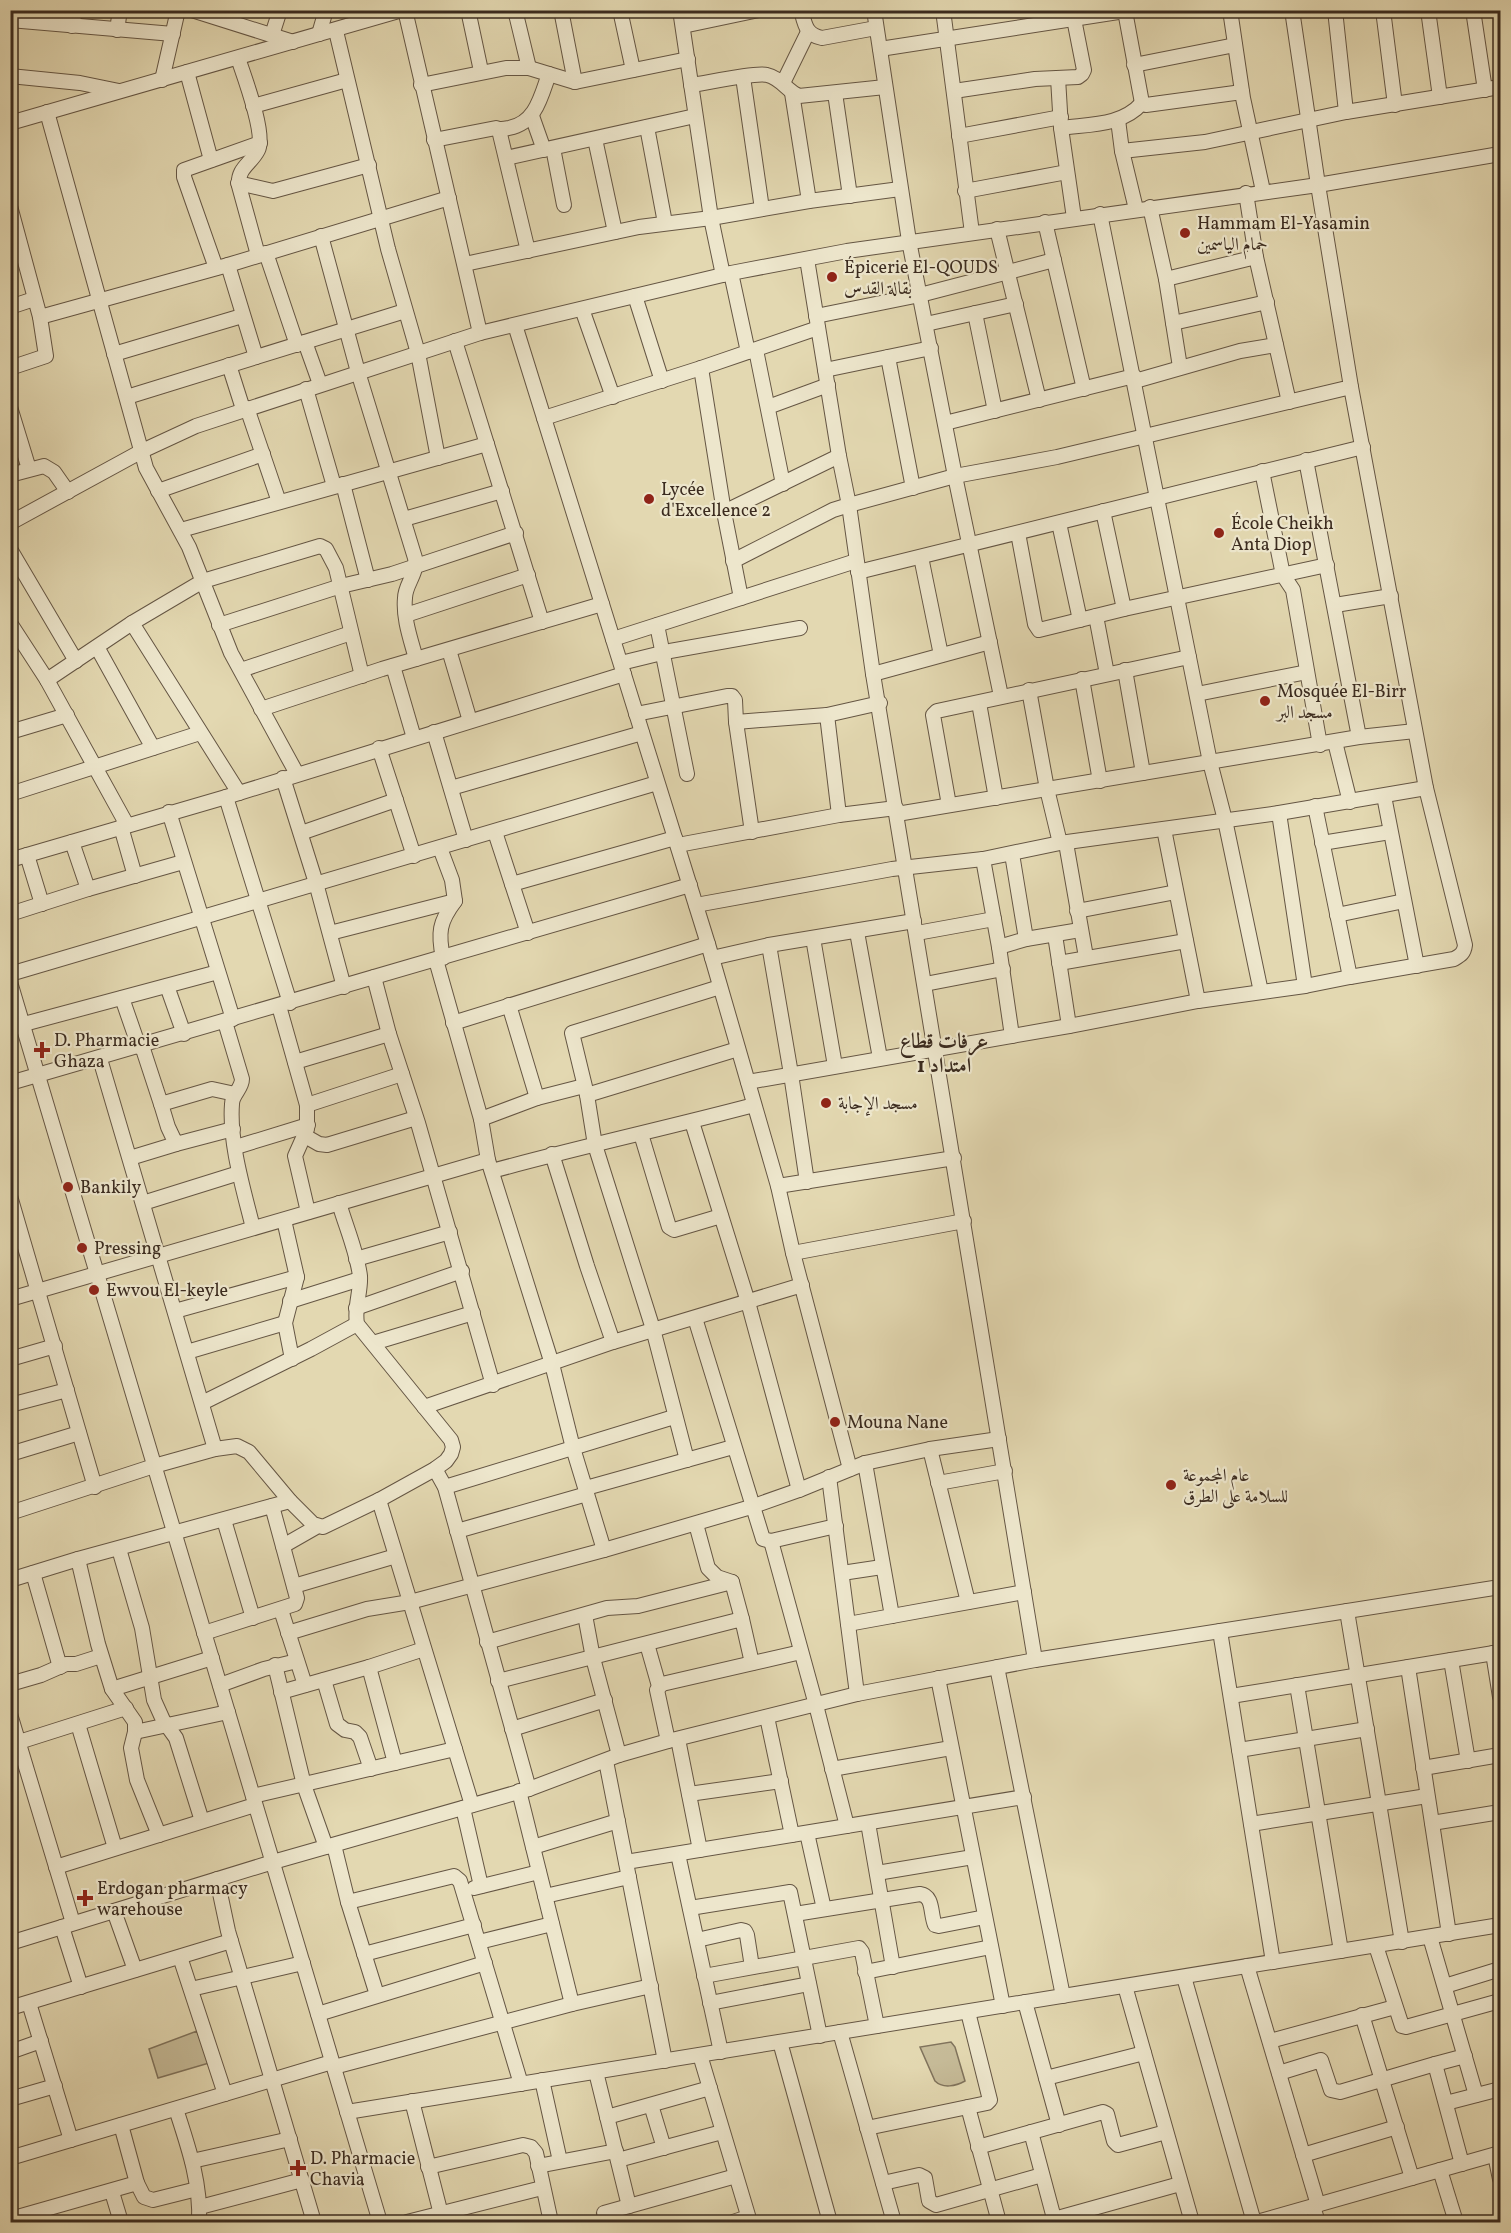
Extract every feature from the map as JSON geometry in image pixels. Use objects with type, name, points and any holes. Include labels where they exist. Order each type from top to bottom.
[{"type":"street","points":[[72,26],[75,10]]},
{"type":"street","points":[[117,30],[120,10]]},
{"type":"street","points":[[162,80],[178,10]]},
{"type":"street","points":[[192,10],[293,42]]},
{"type":"street","points":[[272,35],[280,10]]},
{"type":"street","points":[[320,34],[326,10]]},
{"type":"street","points":[[10,123],[403,10],[480,333]]},
{"type":"street","points":[[468,10],[482,71]]},
{"type":"street","points":[[515,10],[530,68]]},
{"type":"street","points":[[561,10],[575,82]]},
{"type":"street","points":[[620,10],[633,70]]},
{"type":"street","points":[[680,10],[711,218],[768,407],[783,484]]},
{"type":"street","points":[[683,26],[759,10]]},
{"type":"street","points":[[801,10],[808,32],[787,88],[809,201]]},
{"type":"street","points":[[874,10],[909,241],[1001,696]]},
{"type":"street","points":[[943,10],[972,232]]},
{"type":"street","points":[[1230,10],[1242,92],[1263,191]]},
{"type":"street","points":[[748,1082],[1198,1001],[1305,986],[1350,976],[1417,966],[1454,959],[1464,950],[1465,945],[1426,788],[1351,387],[1292,10]]},
{"type":"street","points":[[1335,10],[1346,112]]},
{"type":"street","points":[[1383,10],[1395,105]]},
{"type":"street","points":[[1428,10],[1440,97]]},
{"type":"street","points":[[1473,10],[1485,90]]},
{"type":"street","points":[[880,49],[948,38],[1043,17],[1074,20],[1097,13],[1128,11],[1134,65],[1142,104]]},
{"type":"street","points":[[12,17],[72,26],[173,34]]},
{"type":"street","points":[[954,91],[1077,77],[1084,70],[1074,20]]},
{"type":"street","points":[[808,32],[822,38],[876,28]]},
{"type":"street","points":[[336,31],[381,217],[418,353],[438,458]]},
{"type":"street","points":[[1134,65],[1235,45]]},
{"type":"street","points":[[238,58],[261,136],[258,150],[241,170],[238,183],[262,254],[320,384]]},
{"type":"street","points":[[421,85],[495,68],[530,68],[575,82],[688,59]]},
{"type":"street","points":[[187,72],[211,160]]},
{"type":"street","points":[[434,140],[496,128],[499,130],[520,126],[532,116],[549,74]]},
{"type":"street","points":[[691,85],[767,75],[799,96],[885,87]]},
{"type":"street","points":[[10,76],[80,83],[121,91]]},
{"type":"street","points":[[743,77],[762,209]]},
{"type":"street","points":[[1058,78],[1061,123],[1074,218]]},
{"type":"street","points":[[253,106],[347,80]]},
{"type":"street","points":[[1122,151],[1205,142],[1346,112],[1500,87]]},
{"type":"street","points":[[1142,104],[1242,92]]},
{"type":"street","points":[[835,93],[850,196]]},
{"type":"street","points":[[959,136],[1061,123],[1118,120],[1133,113],[1142,104]]},
{"type":"street","points":[[47,112],[146,468],[181,530],[219,625],[261,709],[290,776],[301,833],[344,987]]},
{"type":"street","points":[[532,116],[548,149],[564,205]]},
{"type":"street","points":[[506,158],[695,116]]},
{"type":"street","points":[[1118,120],[1122,151],[1136,209]]},
{"type":"street","points":[[647,127],[665,223]]},
{"type":"street","points":[[499,130],[528,250]]},
{"type":"street","points":[[595,139],[615,232]]},
{"type":"street","points":[[256,357],[242,316],[183,173],[188,167],[260,143]]},
{"type":"street","points":[[10,523],[179,433],[320,384],[480,333],[727,274],[909,241],[1318,184],[1500,154]]},
{"type":"street","points":[[238,183],[273,191],[369,165]]},
{"type":"street","points":[[965,190],[1067,172]]},
{"type":"street","points":[[465,264],[665,223],[900,189]]},
{"type":"street","points":[[1246,194],[1256,257],[1289,402]]},
{"type":"street","points":[[40,317],[99,302],[448,198]]},
{"type":"street","points":[[10,206],[40,317],[46,356],[10,368]]},
{"type":"street","points":[[1150,207],[1166,279],[1180,367]]},
{"type":"street","points":[[1100,214],[1210,762],[1225,820],[1261,992]]},
{"type":"street","points":[[1046,222],[1084,389]]},
{"type":"street","points":[[997,229],[1039,400]]},
{"type":"street","points":[[321,236],[358,372],[417,565],[405,598],[406,615],[416,659]]},
{"type":"street","points":[[1166,279],[1256,257]]},
{"type":"street","points":[[807,259],[849,505],[873,674],[880,703],[1035,1660]]},
{"type":"street","points":[[544,418],[752,351],[817,322],[1054,260]]},
{"type":"street","points":[[635,296],[662,381]]},
{"type":"street","points":[[10,307],[34,299]]},
{"type":"street","points":[[1173,324],[1267,302]]},
{"type":"street","points":[[927,324],[1016,304]]},
{"type":"street","points":[[582,309],[613,397]]},
{"type":"street","points":[[127,398],[405,311]]},
{"type":"street","points":[[975,313],[995,411]]},
{"type":"street","points":[[114,354],[242,316]]},
{"type":"street","points":[[515,325],[708,944],[778,1186],[793,1253],[850,1468]]},
{"type":"street","points":[[454,341],[542,622]]},
{"type":"street","points":[[945,423],[1134,379],[1240,351],[1276,345]]},
{"type":"street","points":[[825,370],[931,348]]},
{"type":"street","points":[[888,357],[913,488]]},
{"type":"street","points":[[229,365],[279,502]]},
{"type":"street","points":[[701,368],[724,512],[741,598]]},
{"type":"street","points":[[768,407],[828,385]]},
{"type":"street","points":[[733,561],[833,510],[849,505],[955,476],[1058,457],[1351,387]]},
{"type":"street","points":[[306,389],[368,579]]},
{"type":"street","points":[[10,407],[28,469]]},
{"type":"street","points":[[181,530],[487,444]]},
{"type":"street","points":[[613,639],[741,598],[857,567],[921,557],[1363,447]]},
{"type":"street","points":[[158,491],[263,454]]},
{"type":"street","points":[[724,512],[839,456]]},
{"type":"street","points":[[1306,460],[1359,737]]},
{"type":"street","points":[[10,475],[44,466],[50,468],[68,492]]},
{"type":"street","points":[[1262,471],[1283,574],[1293,590],[1320,745]]},
{"type":"street","points":[[404,519],[502,491]]},
{"type":"street","points":[[1103,511],[1124,609]]},
{"type":"street","points":[[1059,523],[1080,620]]},
{"type":"street","points":[[219,625],[516,533]]},
{"type":"street","points":[[1018,533],[1037,628],[1043,630],[1124,609],[1327,565]]},
{"type":"street","points":[[47,680],[203,581],[320,546],[326,549],[333,561],[362,676]]},
{"type":"street","points":[[10,549],[16,573],[76,661]]},
{"type":"street","points":[[921,557],[941,655]]},
{"type":"street","points":[[406,615],[528,575]]},
{"type":"street","points":[[1335,605],[1391,596]]},
{"type":"street","points":[[261,709],[393,666],[602,604]]},
{"type":"street","points":[[1096,616],[1107,674]]},
{"type":"street","points":[[10,623],[47,680],[95,766],[124,826],[135,876]]},
{"type":"street","points":[[132,624],[200,733],[232,795],[285,1004],[295,1062],[307,1105],[306,1130],[295,1156],[308,1212]]},
{"type":"street","points":[[657,625],[687,774]]},
{"type":"street","points":[[10,860],[232,795],[470,721],[662,653],[800,628]]},
{"type":"street","points":[[241,670],[351,633]]},
{"type":"street","points":[[873,674],[990,642]]},
{"type":"street","points":[[97,647],[153,748]]},
{"type":"street","points":[[449,650],[470,721]]},
{"type":"street","points":[[949,805],[933,715],[941,709],[979,703],[1001,696],[1189,657]]},
{"type":"street","points":[[393,666],[414,738]]},
{"type":"street","points":[[1125,670],[1143,773]]},
{"type":"street","points":[[1197,694],[1307,672]]},
{"type":"street","points":[[1082,679],[1100,781]]},
{"type":"street","points":[[1029,690],[1047,789],[1063,843],[1086,957]]},
{"type":"street","points":[[636,714],[732,696],[735,700],[736,722],[752,832]]},
{"type":"street","points":[[736,722],[827,715],[880,703]]},
{"type":"street","points":[[979,703],[996,798]]},
{"type":"street","points":[[10,732],[67,715]]},
{"type":"street","points":[[827,715],[839,815]]},
{"type":"street","points":[[512,884],[677,842],[752,832],[839,815],[897,811],[996,798],[1359,737],[1415,730]]},
{"type":"street","points":[[434,732],[466,840]]},
{"type":"street","points":[[10,794],[200,733]]},
{"type":"street","points":[[451,788],[642,733]]},
{"type":"street","points":[[1335,742],[1350,802]]},
{"type":"street","points":[[379,748],[414,856]]},
{"type":"street","points":[[10,974],[657,783]]},
{"type":"street","points":[[696,905],[906,868],[983,859],[1063,843],[1279,813],[1426,788]]},
{"type":"street","points":[[1384,796],[1417,966]]},
{"type":"street","points":[[301,833],[396,800]]},
{"type":"street","points":[[1315,806],[1350,976]]},
{"type":"street","points":[[168,812],[218,972],[242,1079],[232,1100],[233,1129],[239,1173],[253,1228]]},
{"type":"street","points":[[1279,813],[1305,986]]},
{"type":"street","points":[[1164,829],[1198,1001]]},
{"type":"street","points":[[495,832],[528,933]]},
{"type":"street","points":[[1322,843],[1390,832]]},
{"type":"street","points":[[72,842],[88,889]]},
{"type":"street","points":[[440,848],[452,880],[455,901],[445,913],[440,931],[440,959],[453,1023],[481,1119],[490,1166],[552,1364],[573,1448],[604,1550]]},
{"type":"street","points":[[1012,854],[1026,939]]},
{"type":"street","points":[[27,855],[42,904]]},
{"type":"street","points":[[983,859],[1003,969],[1011,1036]]},
{"type":"street","points":[[10,914],[183,862]]},
{"type":"street","points":[[10,1083],[100,1059],[690,885]]},
{"type":"street","points":[[1077,911],[1176,892]]},
{"type":"street","points":[[330,933],[455,901]]},
{"type":"street","points":[[1337,915],[1404,901]]},
{"type":"street","points":[[712,958],[813,938],[994,919]]},
{"type":"street","points":[[999,947],[1026,939],[1080,930]]},
{"type":"street","points":[[857,932],[880,1058]]},
{"type":"street","points":[[1055,935],[1069,1026]]},
{"type":"street","points":[[813,938],[835,1066]]},
{"type":"street","points":[[1059,963],[1186,942]]},
{"type":"street","points":[[453,1023],[708,944]]},
{"type":"street","points":[[769,945],[807,1182]]},
{"type":"street","points":[[925,984],[1003,969]]},
{"type":"street","points":[[24,1024],[218,972]]},
{"type":"street","points":[[374,977],[389,1034],[434,1175],[493,1385]]},
{"type":"street","points":[[10,982],[380,2223]]},
{"type":"street","points":[[167,986],[184,1034]]},
{"type":"street","points":[[687,1460],[653,1329],[595,1146],[572,1033],[720,987]]},
{"type":"street","points":[[122,998],[176,1144]]},
{"type":"street","points":[[509,1005],[537,1098]]},
{"type":"street","points":[[295,1062],[389,1034]]},
{"type":"street","points":[[481,1119],[537,1098],[585,1090],[738,1049]]},
{"type":"street","points":[[100,1059],[215,1449]]},
{"type":"street","points":[[307,1105],[402,1074]]},
{"type":"street","points":[[161,1104],[212,1089],[235,1094]]},
{"type":"street","points":[[10,1299],[434,1175],[595,1146],[754,1105]]},
{"type":"street","points":[[306,1130],[319,1144],[327,1145],[416,1118]]},
{"type":"street","points":[[692,1122],[748,1302],[799,1490]]},
{"type":"street","points":[[130,1158],[233,1129]]},
{"type":"street","points":[[236,1147],[306,1130]]},
{"type":"street","points":[[641,1134],[669,1227],[674,1230],[721,1215]]},
{"type":"street","points":[[552,1154],[613,1342]]},
{"type":"street","points":[[778,1186],[954,1158]]},
{"type":"street","points":[[143,1203],[239,1173]]},
{"type":"street","points":[[10,1196],[16,1239],[39,1291],[95,1486]]},
{"type":"street","points":[[283,1546],[318,1526],[330,1524],[379,1500],[435,1469],[446,1461],[453,1447],[452,1440],[357,1324],[356,1308],[360,1279],[339,1203]]},
{"type":"street","points":[[284,1220],[297,1276],[285,1323],[292,1359]]},
{"type":"street","points":[[793,1253],[964,1221]]},
{"type":"street","points":[[356,1259],[450,1232]]},
{"type":"street","points":[[356,1308],[462,1271]]},
{"type":"street","points":[[175,1311],[297,1276]]},
{"type":"street","points":[[290,1301],[360,1279]]},
{"type":"street","points":[[424,1407],[653,1329],[802,1285]]},
{"type":"street","points":[[373,1343],[473,1313]]},
{"type":"street","points":[[695,1318],[751,1507],[763,1539],[771,1541],[836,1526]]},
{"type":"street","points":[[187,1352],[285,1323]]},
{"type":"street","points":[[202,1403],[357,1324]]},
{"type":"street","points":[[10,1359],[55,1346]]},
{"type":"street","points":[[10,1405],[67,1390]]},
{"type":"street","points":[[445,1487],[674,1417]]},
{"type":"street","points":[[10,1454],[79,1433]]},
{"type":"street","points":[[288,1633],[367,1609],[410,1602],[696,1524],[799,1490],[866,1463],[930,1449],[999,1439]]},
{"type":"street","points":[[10,1513],[154,1466],[215,1449],[237,1446],[245,1449],[290,1501],[318,1526]]},
{"type":"street","points":[[457,1531],[733,1447]]},
{"type":"street","points":[[930,1449],[968,1602]]},
{"type":"street","points":[[866,1463],[882,1568],[892,1616]]},
{"type":"street","points":[[435,1469],[445,1487],[512,1729],[533,1846],[572,2004]]},
{"type":"street","points":[[939,1483],[1005,1472]]},
{"type":"street","points":[[830,1477],[857,1694]]},
{"type":"street","points":[[379,1500],[455,1749],[481,1886]]},
{"type":"street","points":[[10,1580],[290,1501]]},
{"type":"street","points":[[204,1633],[295,1604],[297,1598],[272,1506]]},
{"type":"street","points":[[224,1520],[253,1618]]},
{"type":"street","points":[[696,1524],[708,1568],[717,1577],[732,1582]]},
{"type":"street","points":[[771,1541],[847,1826]]},
{"type":"street","points":[[119,1550],[142,1628],[152,1677],[154,1700],[176,1738],[201,1821]]},
{"type":"street","points":[[294,1586],[396,1556]]},
{"type":"street","points":[[78,1559],[101,1656],[112,1689],[135,1722],[131,1748],[137,1780],[159,1835]]},
{"type":"street","points":[[842,1573],[882,1568]]},
{"type":"street","points":[[33,1573],[60,1667]]},
{"type":"street","points":[[487,1642],[607,1608],[638,1606],[732,1582]]},
{"type":"street","points":[[732,1582],[744,1622],[752,1663]]},
{"type":"street","points":[[10,1943],[273,1862],[524,1790],[613,1758],[673,1740],[857,1694],[997,1666],[1500,1587]]},
{"type":"street","points":[[848,1624],[1024,1592]]},
{"type":"street","points":[[281,1610],[305,1685]]},
{"type":"street","points":[[1347,1611],[1401,1942]]},
{"type":"street","points":[[585,1615],[604,1700],[613,1758],[618,1821],[665,2061]]},
{"type":"street","points":[[498,1681],[742,1619]]},
{"type":"street","points":[[1220,1631],[1273,1962]]},
{"type":"street","points":[[648,1644],[659,1686],[657,1690],[689,1794],[700,1850]]},
{"type":"street","points":[[281,1692],[424,1649]]},
{"type":"street","points":[[659,1686],[801,1652]]},
{"type":"street","points":[[1231,1696],[1497,1653],[1500,1697]]},
{"type":"street","points":[[10,1684],[101,1656]]},
{"type":"street","points":[[112,1689],[212,1658]]},
{"type":"street","points":[[1451,1660],[1468,1761]]},
{"type":"street","points":[[220,1685],[275,1665],[297,1661]]},
{"type":"street","points":[[275,1665],[304,1785],[330,1846],[377,1995]]},
{"type":"street","points":[[997,1666],[1063,1996]]},
{"type":"street","points":[[369,1667],[395,1763]]},
{"type":"street","points":[[1408,1667],[1449,1934]]},
{"type":"street","points":[[938,1678],[1003,2006]]},
{"type":"street","points":[[324,1680],[337,1724],[345,1730],[355,1732],[360,1737],[371,1769]]},
{"type":"street","points":[[1297,1685],[1341,1951]]},
{"type":"street","points":[[512,1729],[604,1700]]},
{"type":"street","points":[[15,1734],[78,1724],[126,1708]]},
{"type":"street","points":[[135,1732],[228,1712]]},
{"type":"street","points":[[10,1714],[56,1866],[81,1987]]},
{"type":"street","points":[[767,1717],[792,1835]]},
{"type":"street","points":[[78,1724],[115,1848]]},
{"type":"street","points":[[1239,1750],[1367,1729]]},
{"type":"street","points":[[832,1769],[951,1748]]},
{"type":"street","points":[[56,1866],[159,1835],[304,1785],[455,1749]]},
{"type":"street","points":[[1423,1768],[1500,1755]]},
{"type":"street","points":[[689,1794],[781,1781]]},
{"type":"street","points":[[1251,1824],[1427,1796]]},
{"type":"street","points":[[626,1862],[1024,1797]]},
{"type":"street","points":[[1432,1822],[1500,1812]]},
{"type":"street","points":[[533,1846],[618,1821]]},
{"type":"street","points":[[868,1823],[893,1967]]},
{"type":"street","points":[[807,1833],[824,1909]]},
{"type":"street","points":[[678,1854],[721,2052]]},
{"type":"street","points":[[877,1873],[973,1857]]},
{"type":"street","points":[[463,1891],[539,1872]]},
{"type":"street","points":[[348,1902],[454,1876],[460,1881],[521,2084]]},
{"type":"street","points":[[545,1896],[629,1877]]},
{"type":"street","points":[[217,1879],[231,1941],[314,2223]]},
{"type":"street","points":[[690,1908],[787,1892],[792,1894],[820,2036]]},
{"type":"street","points":[[795,1914],[926,1895],[929,1898],[933,1921],[939,1926],[985,1917]]},
{"type":"street","points":[[114,1911],[135,1970]]},
{"type":"street","points":[[478,1942],[552,1924]]},
{"type":"street","points":[[364,1954],[474,1925]]},
{"type":"street","points":[[347,2112],[1500,1925]]},
{"type":"street","points":[[697,1940],[745,1931],[752,1967]]},
{"type":"street","points":[[1430,1937],[1476,2096]]},
{"type":"street","points":[[10,2008],[231,1941]]},
{"type":"street","points":[[1376,1946],[1399,2023],[1402,2026],[1406,2027],[1500,2002]]},
{"type":"street","points":[[865,1972],[991,1947]]},
{"type":"street","points":[[704,1976],[859,1948],[862,1952],[876,2026]]},
{"type":"street","points":[[180,1957],[225,2094]]},
{"type":"street","points":[[191,1989],[303,1963]]},
{"type":"street","points":[[318,2014],[485,1963]]},
{"type":"street","points":[[1247,1966],[1303,2155],[1318,2223]]},
{"type":"street","points":[[1444,1986],[1500,1969]]},
{"type":"street","points":[[1184,1977],[1256,2223],[1498,2154],[1500,2179]]},
{"type":"street","points":[[710,2003],[809,1984]]},
{"type":"street","points":[[10,2158],[272,2080],[651,1986]]},
{"type":"street","points":[[1125,1986],[1192,2223]]},
{"type":"street","points":[[1025,2002],[1059,2125]]},
{"type":"street","points":[[29,2003],[71,2140]]},
{"type":"street","points":[[1270,2041],[1395,2007]]},
{"type":"street","points":[[867,2128],[987,2103],[990,2096],[968,2012]]},
{"type":"street","points":[[1362,2015],[1412,2178]]},
{"type":"street","points":[[840,2032],[894,2223]]},
{"type":"street","points":[[10,2052],[41,2041]]},
{"type":"street","points":[[780,2042],[830,2223]]},
{"type":"street","points":[[1046,2078],[1144,2053]]},
{"type":"street","points":[[700,2055],[749,2220],[733,2223]]},
{"type":"street","points":[[1279,2073],[1322,2060],[1331,2090],[1335,2092],[1464,2055]]},
{"type":"street","points":[[1435,2064],[1462,2164]]},
{"type":"street","points":[[596,2072],[629,2206]]},
{"type":"street","points":[[542,2080],[560,2161]]},
{"type":"street","points":[[10,2099],[55,2086]]},
{"type":"street","points":[[607,2117],[710,2088]]},
{"type":"street","points":[[1446,2103],[1500,2089]]},
{"type":"street","points":[[412,2101],[442,2219]]},
{"type":"street","points":[[651,2105],[664,2148]]},
{"type":"street","points":[[968,2106],[999,2223]]},
{"type":"street","points":[[176,2109],[192,2161],[200,2206],[199,2223]]},
{"type":"street","points":[[978,2147],[1105,2112],[1114,2141],[1118,2145],[1166,2132]]},
{"type":"street","points":[[121,2125],[137,2183],[144,2197],[153,2200],[197,2188]]},
{"type":"street","points":[[1303,2155],[1397,2127]]},
{"type":"street","points":[[538,2166],[560,2161],[617,2156],[664,2148],[723,2132]]},
{"type":"street","points":[[1031,2132],[1054,2221],[1180,2184]]},
{"type":"street","points":[[192,2161],[290,2139]]},
{"type":"street","points":[[428,2167],[523,2145],[531,2146],[536,2153],[551,2223]]},
{"type":"street","points":[[1440,2170],[1456,2223]]},
{"type":"street","points":[[607,2223],[604,2213],[736,2175]]},
{"type":"street","points":[[883,2183],[923,2176],[930,2201],[936,2205],[1042,2175]]},
{"type":"street","points":[[200,2206],[302,2180]]},
{"type":"street","points":[[14,2216],[112,2192],[137,2183]]},
{"type":"street","points":[[407,2223],[442,2219],[542,2188]]},
{"type":"street","points":[[112,2192],[121,2223]]},
{"type":"shaded area","points":[[197,2031],[209,2063],[158,2078],[149,2049]]},
{"type":"shaded area","points":[[951,2042],[955,2047],[965,2081],[946,2086],[935,2081],[920,2047]]},
{"type":"place","name":"Hammam El-Yasamin حمام الياسمين","points":[[1185,233]]},
{"type":"place","name":"Épicerie El-QOUDS بقالة القدس","points":[[832,277]]},
{"type":"place","name":"Lycée d'Excellence 2","points":[[649,499]]},
{"type":"place","name":"École Cheikh Anta Diop","points":[[1219,533]]},
{"type":"place","name":"Mosquée El-Birr مسجد البر","points":[[1265,701]]},
{"type":"place","name":"D. Pharmacie Ghaza","points":[[42,1050]]},
{"type":"place","name":"مسجد الإجابة","points":[[826,1103]]},
{"type":"place","name":"Bankily","points":[[68,1187]]},
{"type":"place","name":"Pressing","points":[[82,1248]]},
{"type":"place","name":"Ewvou El-keyle","points":[[94,1290]]},
{"type":"place","name":"Mouna Nane","points":[[835,1422]]},
{"type":"place","name":"عام المجموعة للسلامة على الطرق","points":[[1171,1485]]},
{"type":"place","name":"Erdogan pharmacy warehouse","points":[[85,1898]]},
{"type":"place","name":"D. Pharmacie Chavia","points":[[298,2168]]},
{"type":"district","name":"عرفات قطاع 1 امتداد","points":[[944,1053]]}]
